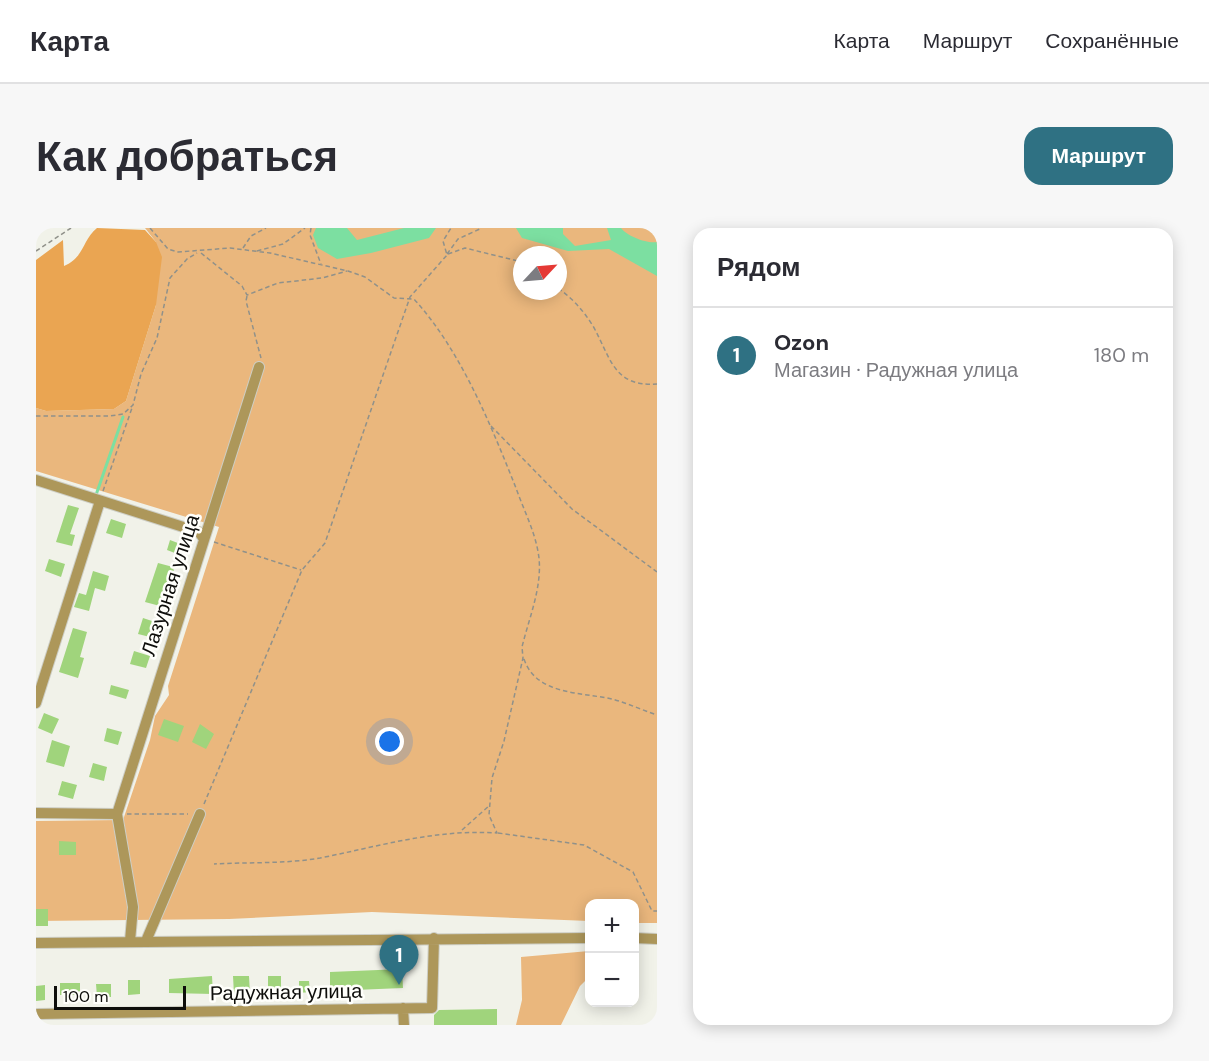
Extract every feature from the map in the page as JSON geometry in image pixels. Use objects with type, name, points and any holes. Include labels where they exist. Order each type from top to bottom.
[{"type":"street","name":"Лазурная улица","points":[[117,814],[259,368]]},
{"type":"street","points":[[36,480],[199,532],[204,539]]},
{"type":"street","points":[[36,703],[100,501]]},
{"type":"street","points":[[36,813],[117,814],[133,907],[130,941]]},
{"type":"street","points":[[146,941],[200,814]]},
{"type":"street","name":"Радужная улица","points":[[36,1014],[432,1008],[434,938]]},
{"type":"street","points":[[36,943],[585,938]]},
{"type":"street","points":[[639,938],[657,939]]},
{"type":"street","points":[[403,1008],[404,1025]]},
{"type":"path","points":[[36,251],[71,228]]},
{"type":"path","points":[[150,228],[168,249],[178,252],[242,249],[348,271],[365,277],[394,298],[410,297],[426,311],[473,388],[491,425],[533,533],[539,558],[539,583],[522,647],[529,674],[544,685],[588,697],[613,699],[657,715]]},
{"type":"path","points":[[242,249],[251,236],[266,228]]},
{"type":"path","points":[[256,251],[283,244],[305,228]]},
{"type":"path","points":[[311,228],[310,235],[322,265]]},
{"type":"path","points":[[447,255],[443,240],[451,228]]},
{"type":"path","points":[[117,814],[200,814],[302,570],[325,543],[410,297],[458,239],[482,228]]},
{"type":"path","points":[[447,255],[465,248],[513,260]]},
{"type":"path","points":[[199,252],[242,286],[247,295],[246,301],[261,355],[259,368]]},
{"type":"path","points":[[100,501],[133,405],[141,374],[157,338],[170,278],[187,259],[199,252]]},
{"type":"path","points":[[247,295],[278,283],[321,278],[348,271]]},
{"type":"path","points":[[567,294],[575,300],[593,327],[608,359],[622,377],[636,384],[657,384]]},
{"type":"path","points":[[36,416],[110,416],[123,414],[133,405]]},
{"type":"path","points":[[491,425],[572,509],[657,572]]},
{"type":"path","points":[[204,539],[302,570]]},
{"type":"path","points":[[497,833],[489,815],[492,778],[523,658]]},
{"type":"path","points":[[462,831],[490,805]]},
{"type":"path","points":[[214,864],[317,858],[424,835],[462,831],[497,833],[584,845],[633,872],[652,911],[657,911]]},
{"type":"shaded area","points":[[97,228],[145,230],[156,242],[162,257],[156,305],[126,401],[114,409],[46,411],[36,408],[36,260],[63,240],[64,266],[76,258]]},
{"type":"shaded area","points":[[145,228],[657,228],[657,923],[639,923],[639,899],[585,899],[585,921],[372,912],[229,919],[36,921],[36,821],[123,820],[150,740],[155,716],[169,695],[168,686],[219,527],[36,471],[36,408],[46,411],[114,409],[126,401],[156,305],[156,242]]},
{"type":"shaded area","points":[[316,228],[347,228],[357,240],[404,228],[436,228],[429,238],[337,259],[318,248],[313,235]]},
{"type":"shaded area","points":[[516,228],[563,228],[563,234],[575,246],[611,240],[607,228],[621,228],[638,239],[657,242],[657,276],[609,249],[568,251],[567,246],[550,246],[522,238]]},
{"type":"shaded area","points":[[585,951],[585,981],[580,986],[561,1025],[516,1025],[522,1000],[521,957]]},
{"type":"building","points":[[68,505],[79,508],[70,534],[75,535],[72,546],[56,542]]},
{"type":"building","points":[[111,519],[126,524],[122,538],[106,533]]},
{"type":"building","points":[[170,540],[183,545],[180,555],[167,550]]},
{"type":"building","points":[[49,559],[65,564],[61,577],[45,571]]},
{"type":"building","points":[[158,563],[173,567],[174,572],[171,582],[166,584],[160,606],[145,602]]},
{"type":"building","points":[[93,571],[109,576],[105,591],[95,588],[89,611],[74,607],[79,593],[86,595]]},
{"type":"building","points":[[143,618],[158,623],[154,638],[138,634]]},
{"type":"building","points":[[73,628],[87,632],[80,657],[84,658],[78,678],[59,672]]},
{"type":"building","points":[[134,651],[150,656],[146,668],[130,664]]},
{"type":"building","points":[[111,685],[129,690],[126,699],[109,694]]},
{"type":"building","points":[[44,713],[59,719],[52,734],[38,728]]},
{"type":"building","points":[[164,719],[184,726],[178,742],[158,735]]},
{"type":"building","points":[[200,724],[214,734],[206,749],[192,742]]},
{"type":"building","points":[[107,728],[122,732],[118,745],[104,741]]},
{"type":"building","points":[[52,740],[70,746],[64,767],[46,762]]},
{"type":"building","points":[[93,763],[107,767],[104,781],[89,777]]},
{"type":"building","points":[[62,781],[77,785],[73,799],[58,795]]},
{"type":"building","points":[[59,841],[76,842],[76,855],[59,855]]},
{"type":"building","points":[[36,909],[48,909],[48,926],[36,926]]},
{"type":"building","points":[[402,969],[403,988],[330,991],[330,972]]},
{"type":"building","points":[[212,976],[213,994],[169,993],[169,979]]},
{"type":"building","points":[[233,976],[249,976],[250,994],[234,995]]},
{"type":"building","points":[[268,976],[281,976],[281,993],[268,993]]},
{"type":"building","points":[[128,980],[140,980],[140,994],[128,995]]},
{"type":"building","points":[[299,981],[309,981],[310,992],[299,993]]},
{"type":"building","points":[[60,983],[80,983],[80,995],[60,995]]},
{"type":"building","points":[[96,984],[111,984],[111,997],[97,997]]},
{"type":"building","points":[[45,985],[45,1000],[36,1001],[36,986]]},
{"type":"building","points":[[497,1009],[497,1025],[434,1025],[434,1015],[439,1010]]},
{"type":"waterway","points":[[93,494],[96,495],[123,417]]},
{"type":"place","name":"Ozon","points":[[399,985]]}]
